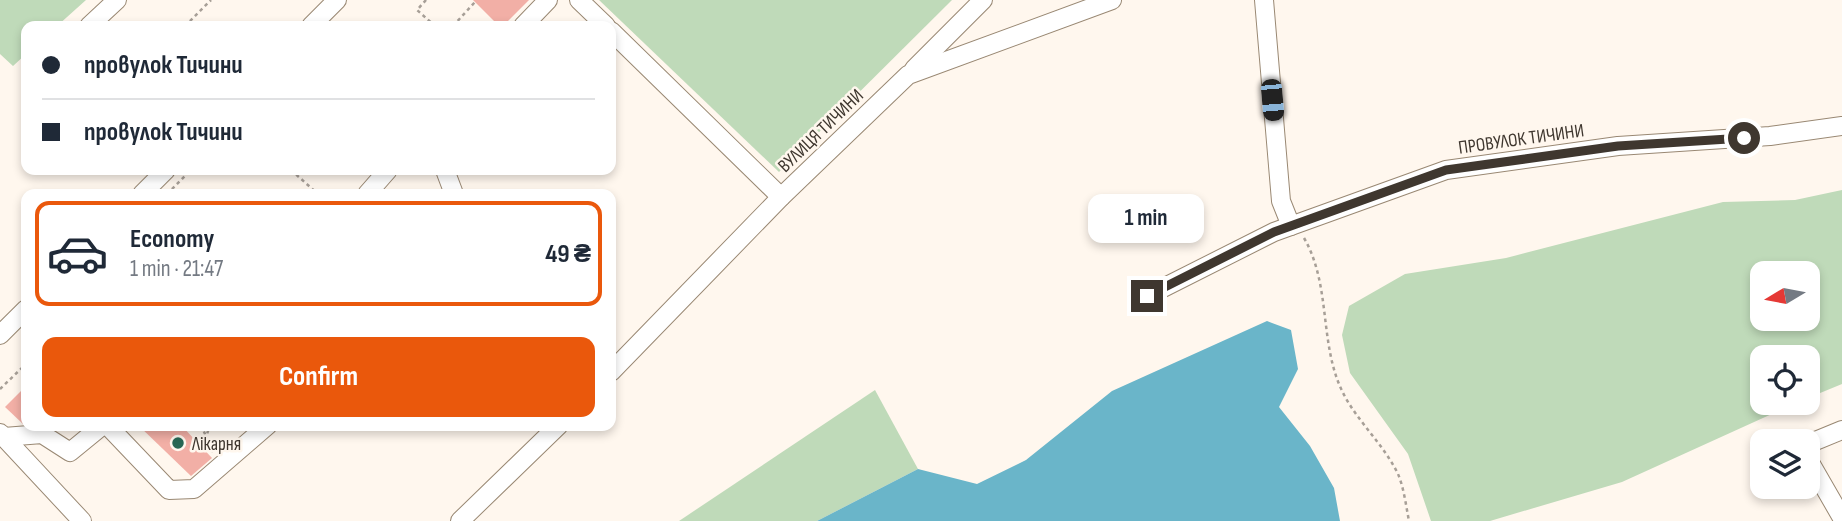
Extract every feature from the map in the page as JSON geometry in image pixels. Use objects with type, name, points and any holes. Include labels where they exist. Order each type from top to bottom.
[{"type":"street","points":[[94,21],[117,0]]},
{"type":"street","points":[[528,21],[548,0]]},
{"type":"street","points":[[579,0],[601,21]]},
{"type":"street","points":[[908,75],[983,0]]},
{"type":"street","name":"ВУЛИЦЯ ТИЧИНИ","points":[[616,367],[781,197],[908,75],[1112,0]]},
{"type":"street","points":[[1264,0],[1280,201],[1291,226]]},
{"type":"street","points":[[315,21],[329,3]]},
{"type":"street","points":[[616,36],[781,197]]},
{"type":"street","name":"ПРОВУЛОК ТИЧИНИ","points":[[1147,296],[1291,226],[1446,170],[1618,146],[1770,136],[1842,126]]},
{"type":"street","points":[[147,189],[161,175]]},
{"type":"street","points":[[371,189],[384,175]]},
{"type":"street","points":[[0,335],[21,314]]},
{"type":"street","points":[[1820,439],[1842,430]]},
{"type":"street","points":[[2,435],[42,434],[70,452],[97,431]]},
{"type":"street","points":[[111,431],[169,490],[194,489],[223,467],[262,431]]},
{"type":"street","points":[[460,521],[553,431]]},
{"type":"street","points":[[2,435],[82,521]]},
{"type":"street","points":[[1820,480],[1842,518]]},
{"type":"path","points":[[190,21],[211,0]]},
{"type":"path","points":[[426,0],[417,10],[429,21]]},
{"type":"path","points":[[458,21],[475,2]]},
{"type":"path","points":[[172,189],[186,175]]},
{"type":"path","points":[[297,175],[312,189]]},
{"type":"path","points":[[1291,226],[1305,239],[1324,294],[1337,381],[1345,398],[1399,475],[1409,521]]},
{"type":"path","points":[[0,389],[21,369]]},
{"type":"path","points":[[203,431],[205,440],[223,467]]},
{"type":"path","points":[[205,440],[208,431]]},
{"type":"green space","points":[[0,0],[86,0],[63,21],[21,21],[21,59],[13,66],[0,54]]},
{"type":"green space","points":[[599,0],[952,0],[779,172]]},
{"type":"green space","points":[[1842,190],[1842,384],[1820,393],[1820,345],[1750,345],[1750,415],[1770,415],[1622,482],[1490,521],[1431,521],[1408,454],[1350,373],[1342,335],[1349,306],[1405,274],[1506,258],[1723,202],[1795,200]]},
{"type":"green space","points":[[875,390],[918,469],[817,521],[679,521]]},
{"type":"water","points":[[1267,321],[1291,330],[1298,369],[1279,407],[1310,446],[1334,488],[1340,521],[817,521],[918,469],[977,484],[1026,460],[1112,391]]},
{"type":"building","points":[[473,0],[529,0],[508,21],[494,21]]},
{"type":"building","points":[[21,391],[21,422],[5,407]]},
{"type":"building","name":"Лікарня","points":[[144,431],[187,431],[212,458],[191,476]]},
{"type":"place","name":"Лікарня","points":[[178,443]]},
{"type":"route","points":[[1147,296],[1274,232],[1446,170],[1618,146],[1744,138]]}]
